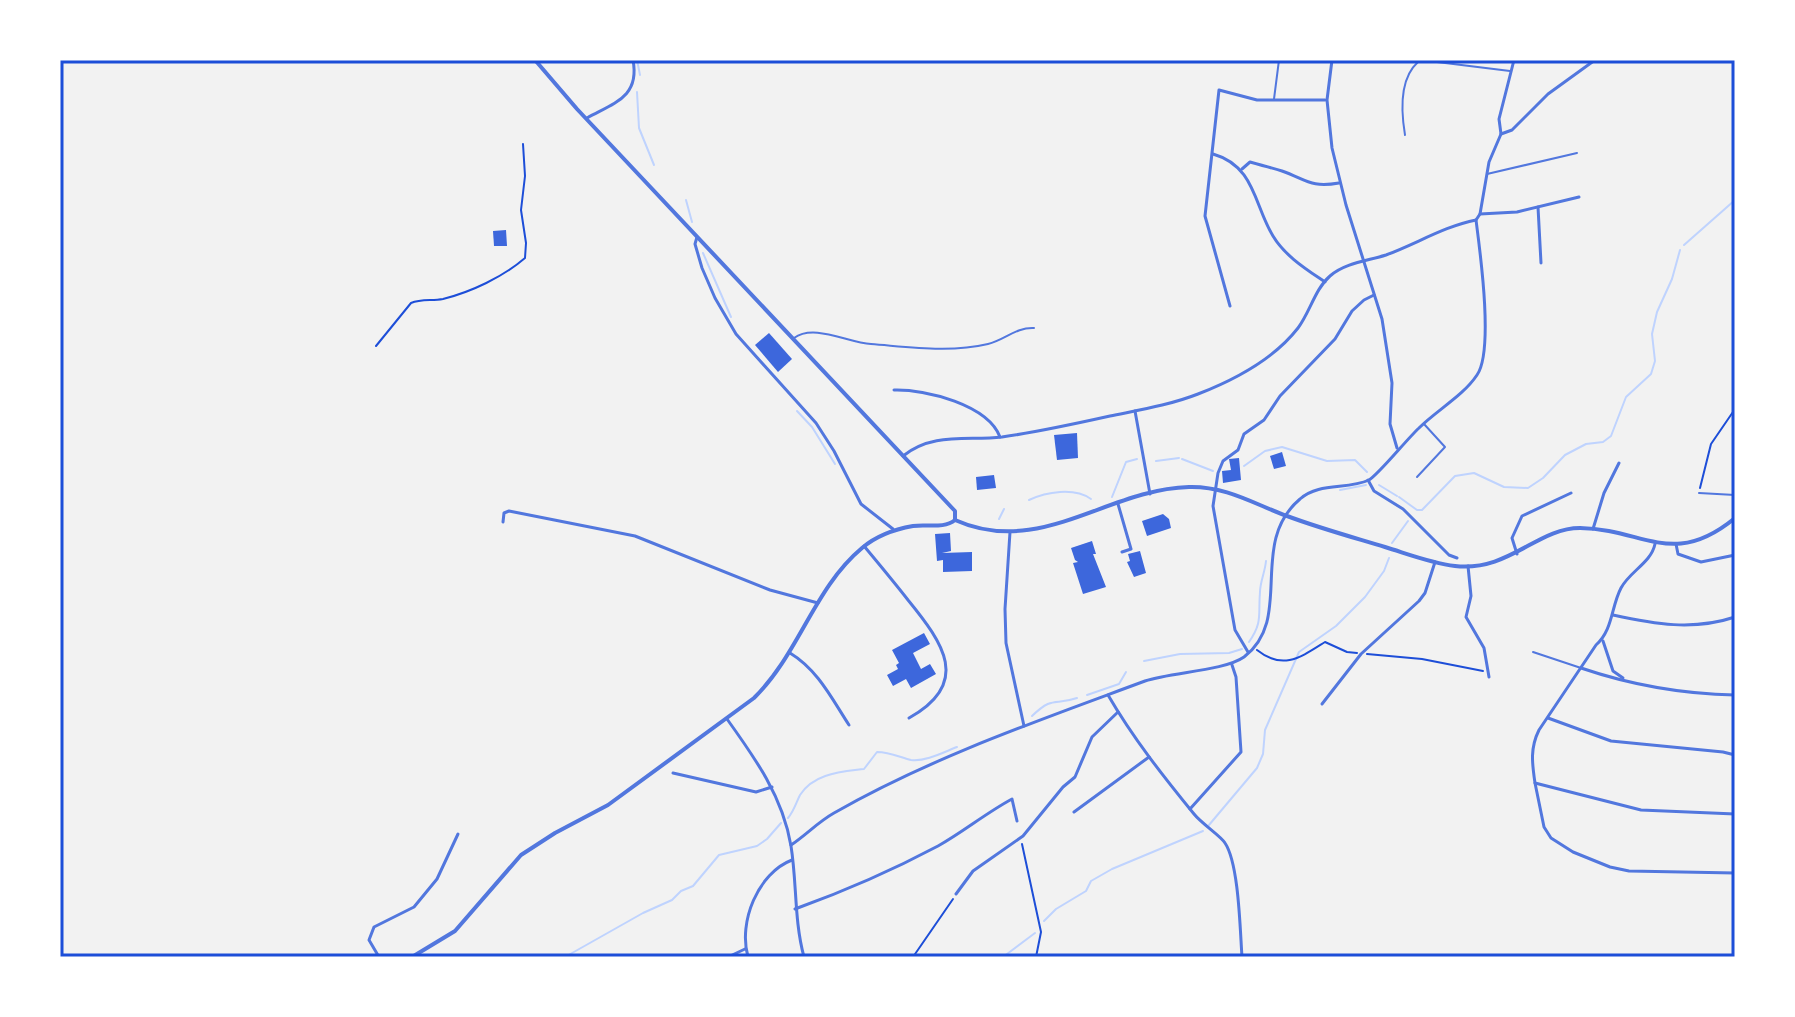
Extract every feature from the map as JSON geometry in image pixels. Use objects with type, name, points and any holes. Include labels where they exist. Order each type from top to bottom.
[{"type":"street","points":[[535,60],[955,511],[955,520]]},
{"type":"street","points":[[587,118],[626,96],[634,83],[633,60]]},
{"type":"street","points":[[1332,60],[1327,100],[1332,148],[1339,183],[1382,319],[1390,368],[1390,424],[1397,448]]},
{"type":"street","points":[[791,845],[833,813],[917,772],[1040,722],[1062,709],[1162,676],[1232,663],[1254,648],[1265,634],[1269,619],[1271,563],[1284,515],[1312,491],[1368,480],[1397,448],[1478,374],[1485,337],[1476,220],[1480,214],[1486,173],[1501,134],[1499,119],[1514,60]]},
{"type":"street","points":[[1501,134],[1512,130],[1548,94],[1595,60]]},
{"type":"street","points":[[1230,306],[1206,225],[1219,90],[1250,99],[1327,100]]},
{"type":"street","points":[[1212,154],[1224,157],[1242,169],[1281,247],[1325,282]]},
{"type":"street","points":[[1242,169],[1250,162],[1283,171],[1307,184],[1339,183]]},
{"type":"street","points":[[1480,214],[1517,212],[1579,197]]},
{"type":"street","points":[[1538,207],[1541,263]]},
{"type":"street","points":[[903,456],[932,440],[1000,437],[1135,411],[1196,395],[1243,373],[1262,360],[1298,328],[1325,282],[1340,270],[1476,220]]},
{"type":"street","points":[[697,237],[695,244],[702,268],[736,334],[816,423],[861,504],[895,531]]},
{"type":"street","points":[[1248,652],[1235,630],[1213,506],[1220,467],[1238,450],[1244,434],[1264,420],[1280,396],[1335,339],[1356,306],[1374,295]]},
{"type":"street","points":[[894,390],[928,392],[940,396],[991,420],[1000,437]]},
{"type":"street","points":[[1135,411],[1150,494]]},
{"type":"street","points":[[1593,529],[1604,493],[1619,463]]},
{"type":"street","points":[[1368,480],[1374,491],[1403,509],[1449,555],[1457,558]]},
{"type":"street","points":[[955,520],[982,530],[1010,532],[1052,526],[1150,494],[1185,487],[1215,489],[1284,515],[1435,562],[1468,566],[1488,564],[1517,554],[1567,530],[1593,529],[1655,544],[1676,544],[1702,539],[1735,518]]},
{"type":"street","points":[[1517,554],[1512,538],[1522,516],[1571,493]]},
{"type":"street","points":[[1118,504],[1131,549],[1122,552]]},
{"type":"street","points":[[503,522],[504,513],[509,511],[635,536],[770,590],[818,603]]},
{"type":"street","points":[[412,957],[455,931],[521,855],[608,805],[727,719],[770,682],[834,577],[864,546],[895,531],[914,526],[949,525],[955,520]]},
{"type":"street","points":[[1010,532],[1006,643],[1024,726]]},
{"type":"street","points":[[1655,544],[1651,557],[1633,572],[1621,589],[1603,639],[1547,717],[1533,743],[1531,757],[1544,827],[1551,838],[1573,852],[1610,867],[1629,871],[1735,873]]},
{"type":"street","points":[[1676,544],[1678,554],[1701,562],[1735,555]]},
{"type":"street","points":[[864,546],[929,626],[942,645],[946,659],[945,679],[939,693],[922,711],[909,718]]},
{"type":"street","points":[[1322,704],[1361,654],[1419,601],[1425,593],[1435,562]]},
{"type":"street","points":[[1468,566],[1471,596],[1466,617],[1481,640],[1489,675]]},
{"type":"street","points":[[1613,615],[1686,626],[1735,617]]},
{"type":"street","points":[[1603,639],[1613,671],[1626,680]]},
{"type":"street","points":[[790,653],[819,678],[849,725]]},
{"type":"street","points":[[1190,809],[1241,752],[1236,677],[1232,663]]},
{"type":"street","points":[[1581,668],[1658,689],[1735,695]]},
{"type":"street","points":[[1108,695],[1149,757],[1190,809],[1205,827],[1224,840],[1232,858],[1242,957]]},
{"type":"street","points":[[956,894],[973,871],[1021,839],[1077,774],[1086,744],[1118,712]]},
{"type":"street","points":[[1547,717],[1611,741],[1735,755]]},
{"type":"street","points":[[727,719],[772,787],[791,845],[795,909],[804,957]]},
{"type":"street","points":[[1074,812],[1149,757]]},
{"type":"street","points":[[673,773],[756,792],[772,787]]},
{"type":"street","points":[[1535,783],[1641,810],[1735,814]]},
{"type":"street","points":[[795,909],[878,877],[942,843],[982,815],[1012,799],[1017,821]]},
{"type":"street","points":[[379,957],[369,940],[374,927],[414,907],[437,879],[458,834]]},
{"type":"street","points":[[748,957],[745,949],[749,913],[759,889],[780,865],[792,860]]},
{"type":"street","points":[[728,957],[745,949]]},
{"type":"lane","points":[[1274,100],[1279,60]]},
{"type":"lane","points":[[1405,135],[1403,99],[1407,74],[1418,62],[1511,71]]},
{"type":"lane","points":[[1486,173],[1490,175],[1577,153]]},
{"type":"lane","points":[[793,339],[807,332],[861,343],[940,350],[988,344],[1020,328],[1034,328]]},
{"type":"lane","points":[[1417,477],[1445,447],[1423,423]]},
{"type":"lane","points":[[1699,493],[1735,495]]},
{"type":"lane","points":[[1533,652],[1581,668]]},
{"type":"path","points":[[376,346],[411,303],[442,299],[470,288],[500,276],[525,258],[521,210],[525,176],[523,144]]},
{"type":"path","points":[[1699,493],[1711,444],[1735,409]]},
{"type":"path","points":[[1254,648],[1264,655],[1291,661],[1325,642],[1347,652],[1422,659],[1489,675]]},
{"type":"path","points":[[1021,839],[1041,932],[1036,957]]},
{"type":"path","points":[[913,957],[956,894]]},
{"type":"building","points":[[506,230],[507,246],[494,246],[493,231]]},
{"type":"building","points":[[769,333],[792,359],[778,372],[755,345]]},
{"type":"building","points":[[1077,433],[1078,458],[1057,460],[1054,435]]},
{"type":"building","points":[[1282,452],[1286,466],[1274,469],[1270,456]]},
{"type":"building","points":[[1239,458],[1241,480],[1223,483],[1222,471],[1231,470],[1229,459]]},
{"type":"building","points":[[994,475],[996,488],[977,490],[976,477]]},
{"type":"building","points":[[1163,514],[1169,519],[1171,528],[1147,536],[1142,521]]},
{"type":"building","points":[[950,533],[951,551],[942,553],[972,552],[972,571],[943,572],[943,560],[937,561],[935,534]]},
{"type":"building","points":[[1092,541],[1096,554],[1093,554],[1106,587],[1083,594],[1073,563],[1078,562],[1071,548]]},
{"type":"building","points":[[1140,551],[1146,573],[1134,577],[1127,562],[1130,561],[1128,554]]},
{"type":"building","points":[[924,633],[930,644],[913,653],[921,669],[930,664],[936,674],[911,688],[906,679],[893,686],[887,675],[898,669],[896,665],[899,663],[892,650]]},
{"type":"waterway","points":[[637,60],[640,75]]},
{"type":"waterway","points":[[637,92],[639,128],[654,165]]},
{"type":"waterway","points":[[686,200],[692,222]]},
{"type":"waterway","points":[[1684,245],[1735,200]]},
{"type":"waterway","points":[[1399,497],[1417,510],[1422,510],[1455,476],[1474,473],[1504,487],[1528,488],[1543,478],[1565,455],[1586,444],[1603,442],[1611,436],[1626,397],[1651,374],[1655,361],[1652,334],[1657,312],[1672,279],[1680,250]]},
{"type":"waterway","points":[[703,253],[731,317]]},
{"type":"waterway","points":[[797,411],[812,427],[835,464]]},
{"type":"waterway","points":[[1244,466],[1265,451],[1282,447],[1327,461],[1355,460],[1367,472]]},
{"type":"waterway","points":[[1156,461],[1179,458]]},
{"type":"waterway","points":[[1112,497],[1126,462],[1137,459]]},
{"type":"waterway","points":[[1182,459],[1213,471]]},
{"type":"waterway","points":[[1340,490],[1366,485]]},
{"type":"waterway","points":[[1379,485],[1397,496]]},
{"type":"waterway","points":[[1029,500],[1060,492],[1077,493],[1091,499]]},
{"type":"waterway","points":[[999,519],[1004,509]]},
{"type":"waterway","points":[[1392,543],[1408,521]]},
{"type":"waterway","points":[[1209,825],[1257,768],[1263,754],[1265,730],[1299,652],[1336,626],[1365,597],[1384,571],[1389,558]]},
{"type":"waterway","points":[[1249,642],[1258,623],[1260,588],[1266,561]]},
{"type":"waterway","points":[[1144,661],[1180,654],[1229,653],[1242,649]]},
{"type":"waterway","points":[[1087,695],[1119,684],[1126,672]]},
{"type":"waterway","points":[[1032,716],[1050,703],[1077,698]]},
{"type":"waterway","points":[[788,818],[800,795],[813,782],[829,775],[864,769],[877,752],[922,760],[957,747]]},
{"type":"waterway","points":[[565,957],[672,900],[681,891],[693,886],[719,855],[757,846],[781,823]]},
{"type":"waterway","points":[[1044,921],[1056,909],[1086,891],[1091,881],[1112,869],[1203,831]]},
{"type":"waterway","points":[[1003,957],[1035,933]]}]
